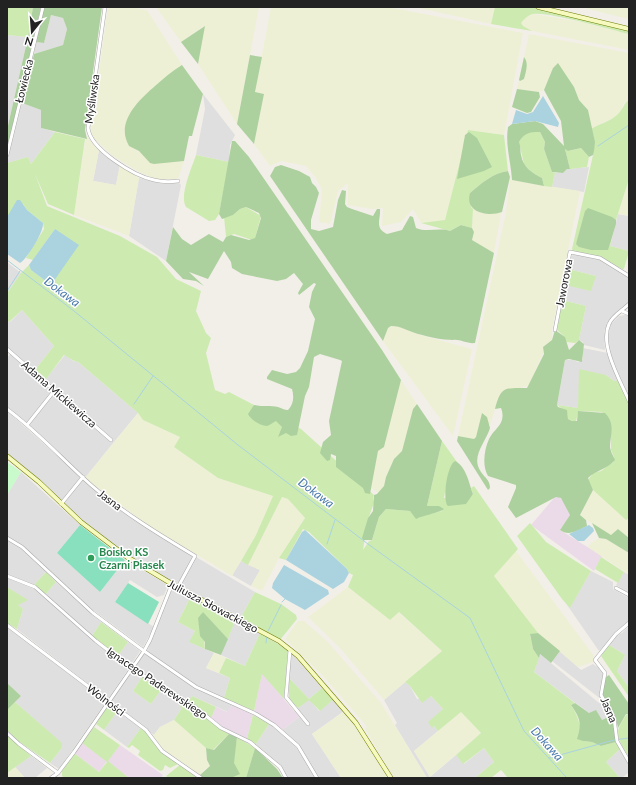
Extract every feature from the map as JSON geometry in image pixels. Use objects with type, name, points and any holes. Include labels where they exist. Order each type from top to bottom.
[{"type":"street","name":"Łowiecka","points":[[7,155],[42,7]]},
{"type":"street","name":"Myśliwska","points":[[105,7],[88,135],[112,158],[139,174],[161,182],[178,181]]},
{"type":"street","points":[[538,7],[629,29]]},
{"type":"street","name":"Jaworowa","points":[[554,330],[570,252],[600,258],[629,276]]},
{"type":"street","points":[[629,304],[609,322],[606,341],[608,351],[629,401]]},
{"type":"street","points":[[622,311],[629,314]]},
{"type":"street","name":"Adama Mickiewicza","points":[[7,349],[112,440]]},
{"type":"street","points":[[27,426],[55,390]]},
{"type":"street","name":"Jasna","points":[[7,410],[27,426],[83,478],[132,515],[195,556],[178,587]]},
{"type":"street","name":"Juliusza Słowackiego","points":[[7,456],[23,468],[61,504],[104,541],[149,572],[280,641],[338,700],[356,723],[391,778]]},
{"type":"street","points":[[61,504],[83,478]]},
{"type":"street","points":[[7,538],[22,547],[93,613],[144,651],[196,687],[256,714],[274,725],[298,746],[317,778]]},
{"type":"street","name":"Ignacego Paderewskiego","points":[[7,576],[35,588],[131,668],[195,707],[221,728],[250,742],[280,767],[286,778]]},
{"type":"street","points":[[51,778],[58,773],[144,651],[150,640],[172,584]]},
{"type":"street","points":[[616,588],[629,595]]},
{"type":"street","name":"Jasna","points":[[629,623],[616,634],[595,660],[605,673],[601,695],[614,718],[617,739],[629,762]]},
{"type":"street","name":"Wolności","points":[[7,625],[150,734],[162,751],[201,778]]},
{"type":"street","points":[[290,650],[286,697],[308,723]]},
{"type":"street","points":[[7,733],[19,744],[58,773]]},
{"type":"shaded area","points":[[51,15],[63,18],[67,29],[63,45],[34,54],[36,42],[44,43]]},
{"type":"shaded area","points":[[7,35],[28,37],[7,130]]},
{"type":"shaded area","points":[[203,94],[235,135],[230,145],[229,162],[196,155],[205,109]]},
{"type":"shaded area","points":[[22,103],[41,110],[41,128],[55,132],[31,164],[28,157],[7,163]]},
{"type":"shaded area","points":[[99,150],[120,164],[116,185],[93,181]]},
{"type":"shaded area","points":[[589,167],[584,192],[552,187],[555,173],[563,173],[567,169]]},
{"type":"shaded area","points":[[139,178],[163,184],[179,183],[181,185],[166,261],[129,236]]},
{"type":"shaded area","points":[[618,214],[629,216],[629,251],[610,246]]},
{"type":"shaded area","points":[[574,254],[601,260],[629,278],[629,302],[608,321],[604,332],[605,350],[584,345],[583,342],[579,340],[586,306],[562,300],[565,285],[596,276],[568,269],[571,257]]},
{"type":"shaded area","points":[[7,262],[21,273],[7,293]]},
{"type":"shaded area","points":[[22,310],[54,346],[34,371],[7,348],[7,320],[10,322]]},
{"type":"shaded area","points":[[629,315],[629,399],[610,352],[606,337],[610,325],[619,316]]},
{"type":"shaded area","points":[[583,348],[608,353],[619,380],[614,381],[606,375],[578,408],[557,405],[565,360],[573,360],[578,362],[583,360]]},
{"type":"shaded area","points":[[11,353],[54,391],[27,425],[7,409],[7,358]]},
{"type":"shaded area","points":[[65,355],[75,362],[77,361],[138,413],[114,442],[44,381]]},
{"type":"shaded area","points":[[55,391],[114,442],[84,479],[112,502],[194,556],[178,587],[127,557],[61,504],[83,477],[27,426]]},
{"type":"shaded area","points":[[7,411],[80,476],[62,500],[60,500],[7,454]]},
{"type":"shaded area","points":[[21,472],[80,525],[57,553],[100,592],[125,560],[168,585],[164,595],[157,597],[130,580],[115,602],[154,627],[143,647],[85,604],[19,544],[7,536],[7,495]]},
{"type":"shaded area","points":[[558,496],[564,501],[570,515],[560,530],[602,556],[594,571],[531,525],[554,498]]},
{"type":"shaded area","points":[[7,540],[21,549],[46,572],[34,585],[7,574]]},
{"type":"shaded area","points":[[196,557],[255,592],[240,619],[180,587]]},
{"type":"shaded area","points":[[241,561],[260,570],[251,586],[232,575]]},
{"type":"shaded area","points":[[591,571],[613,582],[613,589],[629,598],[629,623],[617,635],[622,633],[629,626],[629,688],[617,671],[625,655],[609,645],[616,636],[599,651],[565,602],[570,607]]},
{"type":"shaded area","points":[[624,572],[629,575],[629,593],[616,585]]},
{"type":"shaded area","points":[[7,578],[34,589],[129,668],[108,699],[17,629],[23,609],[17,605],[27,600],[7,587]]},
{"type":"shaded area","points":[[56,582],[101,622],[92,636],[45,595]]},
{"type":"shaded area","points":[[172,588],[191,596],[178,622],[195,631],[190,642],[214,653],[206,668],[230,678],[224,698],[199,687],[147,651]]},
{"type":"shaded area","points":[[235,621],[260,633],[245,666],[221,655]]},
{"type":"shaded area","points":[[7,627],[106,702],[59,769],[50,763],[61,749],[61,743],[15,702],[21,696],[7,683]]},
{"type":"shaded area","points":[[128,642],[140,651],[131,665],[118,656]]},
{"type":"shaded area","points":[[560,651],[581,670],[593,664],[602,670],[604,673],[600,694],[602,700],[552,661]]},
{"type":"shaded area","points":[[144,653],[194,687],[232,705],[228,712],[192,696],[188,702],[134,668]]},
{"type":"shaded area","points":[[292,654],[322,688],[309,699],[289,678]]},
{"type":"shaded area","points":[[540,654],[599,703],[604,704],[612,715],[602,720],[589,713],[534,672]]},
{"type":"shaded area","points":[[133,670],[142,677],[133,691],[151,704],[161,690],[182,703],[180,706],[182,708],[174,720],[160,727],[154,735],[112,703],[111,700]]},
{"type":"shaded area","points":[[262,673],[299,717],[282,730],[254,711]]},
{"type":"shaded area","points":[[405,682],[410,686],[417,699],[431,696],[443,709],[432,728],[434,726],[438,731],[414,751],[430,777],[456,755],[464,764],[484,748],[494,762],[475,778],[427,778],[395,725],[397,723],[384,700]]},
{"type":"shaded area","points":[[309,699],[319,711],[334,699],[344,711],[312,734],[341,778],[318,778],[298,746],[282,730],[299,717],[294,711]]},
{"type":"shaded area","points":[[232,705],[253,715],[247,739],[221,726],[211,718],[216,707],[227,712]]},
{"type":"shaded area","points":[[118,710],[141,728],[127,747],[104,730]]},
{"type":"shaded area","points":[[269,724],[290,738],[316,778],[288,778],[276,761],[256,744]]},
{"type":"shaded area","points":[[82,743],[107,761],[99,772],[74,753]]},
{"type":"shaded area","points":[[120,745],[163,775],[161,778],[129,778],[107,761]]},
{"type":"shaded area","points":[[620,749],[629,766],[629,772],[622,778],[620,778],[606,762]]},
{"type":"shaded area","points":[[31,756],[47,768],[35,778],[25,778],[15,767]]},
{"type":"green space","points":[[33,7],[28,37],[7,35],[7,8]]},
{"type":"green space","points":[[33,7],[41,7],[7,149],[7,130],[28,37]]},
{"type":"green space","points":[[44,7],[102,7],[85,130],[87,139],[41,128],[41,110],[22,103],[34,54],[63,45],[67,29],[63,18],[51,15],[44,43],[36,42]]},
{"type":"green space","points":[[108,7],[130,7],[147,10],[182,65],[150,91],[133,108],[136,150],[145,156],[150,163],[184,161],[178,179],[156,179],[139,172],[113,156],[93,138],[91,132]]},
{"type":"green space","points":[[156,7],[259,7],[237,124],[198,64],[204,26],[181,42]]},
{"type":"green space","points":[[271,7],[388,7],[523,33],[504,135],[468,130],[445,221],[421,223],[413,209],[401,222],[382,226],[383,208],[372,209],[348,205],[348,183],[338,191],[330,224],[319,222],[322,190],[316,178],[306,166],[281,161],[270,166],[254,144],[264,94],[255,92]]},
{"type":"green space","points":[[414,7],[495,7],[491,24]]},
{"type":"green space","points":[[495,7],[531,7],[629,31],[629,34],[552,15],[540,14],[529,15],[521,23],[523,26],[532,31],[491,24]]},
{"type":"green space","points":[[581,7],[629,7],[629,19],[600,12]]},
{"type":"green space","points":[[534,14],[581,22],[629,34],[629,50],[532,31],[520,23],[525,17]]},
{"type":"green space","points":[[205,26],[198,64],[181,42]]},
{"type":"green space","points":[[529,34],[629,53],[629,100],[623,104],[622,109],[617,116],[591,129],[588,110],[579,100],[574,87],[553,68],[544,90],[539,92],[517,89]]},
{"type":"green space","points":[[250,55],[262,57],[255,92],[264,94],[254,144],[237,124]]},
{"type":"green space","points":[[524,57],[527,64],[526,70],[524,79],[520,81],[519,80]]},
{"type":"green space","points":[[558,63],[574,87],[579,100],[588,110],[595,142],[593,155],[589,157],[581,148],[568,151],[565,149],[570,169],[567,169],[563,173],[552,172],[544,149],[545,142],[540,132],[530,133],[525,135],[519,142],[522,159],[528,169],[542,178],[544,186],[512,180],[507,134],[508,127],[512,124],[535,121],[543,124],[564,146],[561,121],[544,90],[553,68]]},
{"type":"green space","points":[[182,65],[203,94],[192,136],[189,136],[184,161],[154,164],[150,163],[139,151],[129,146],[125,137],[127,120],[131,112],[142,98],[165,77]]},
{"type":"green space","points":[[517,89],[539,92],[540,97],[531,112],[527,113],[512,107]]},
{"type":"green space","points":[[629,100],[629,179],[616,220],[610,246],[629,251],[624,269],[622,269],[601,257],[573,251],[572,249],[593,155],[594,137],[591,129],[614,117]]},
{"type":"green space","points":[[468,130],[504,135],[508,171],[492,176],[470,193],[471,207],[473,209],[472,228],[461,225],[450,231],[421,223],[445,220]]},
{"type":"green space","points":[[55,132],[85,139],[74,215],[48,204],[35,174],[47,206],[120,236],[157,257],[176,279],[201,291],[196,311],[206,333],[211,338],[206,353],[215,390],[225,394],[229,392],[301,429],[374,495],[374,503],[368,519],[363,550],[369,541],[372,540],[379,517],[386,509],[410,511],[419,518],[424,515],[442,511],[439,506],[427,506],[442,441],[457,462],[455,462],[447,481],[444,498],[469,498],[473,494],[471,488],[474,486],[518,549],[494,576],[538,633],[530,635],[533,649],[539,658],[534,672],[575,703],[571,705],[579,723],[583,741],[592,742],[601,746],[616,742],[620,749],[606,762],[620,778],[508,778],[501,770],[491,778],[475,778],[494,762],[484,748],[463,764],[456,755],[481,733],[461,712],[438,731],[434,726],[432,728],[428,722],[443,709],[431,696],[422,703],[410,686],[405,682],[442,651],[399,612],[390,620],[348,587],[353,575],[349,573],[347,569],[309,532],[303,529],[286,560],[279,558],[305,518],[288,499],[282,497],[248,565],[241,561],[256,535],[273,496],[218,478],[174,447],[180,437],[143,420],[138,413],[77,361],[76,362],[64,355],[46,379],[34,371],[54,346],[22,310],[9,322],[7,320],[7,293],[21,273],[29,265],[31,270],[51,285],[55,229],[33,260],[26,258],[44,229],[43,223],[27,210],[23,204],[7,218],[7,163],[28,157],[31,164]]},
{"type":"green space","points":[[469,132],[477,138],[492,167],[457,179],[465,135]]},
{"type":"green space","points":[[529,132],[540,132],[545,142],[544,149],[552,172],[555,173],[552,187],[544,186],[542,178],[531,172],[524,164],[519,142],[522,136]]},
{"type":"green space","points":[[86,136],[99,150],[93,181],[116,185],[120,165],[139,178],[129,236],[74,215]]},
{"type":"green space","points":[[232,141],[235,141],[249,157],[401,380],[384,447],[378,451],[370,494],[365,493],[363,488],[336,467],[336,456],[331,454],[330,460],[327,461],[320,453],[323,442],[331,435],[329,421],[342,361],[320,354],[314,357],[309,387],[305,396],[297,435],[291,436],[286,433],[278,437],[282,427],[276,421],[268,426],[264,426],[256,422],[248,414],[254,405],[275,406],[288,410],[291,405],[293,397],[292,389],[267,379],[267,377],[272,370],[287,374],[296,372],[300,368],[308,351],[315,319],[309,307],[312,292],[316,284],[314,283],[299,295],[298,293],[303,284],[294,273],[286,279],[277,281],[242,274],[232,268],[231,262],[224,251],[208,279],[189,272],[204,286],[196,281],[183,279],[166,261],[173,227],[182,239],[191,245],[209,234],[223,242],[226,237],[231,235],[249,240],[255,238],[261,218],[259,213],[246,207],[240,209],[233,215],[222,219],[219,214]]},
{"type":"green space","points":[[581,148],[589,157],[587,167],[570,169],[565,149],[569,151]]},
{"type":"green space","points":[[196,155],[229,162],[219,214],[215,220],[209,221],[186,207],[184,202],[187,181]]},
{"type":"green space","points":[[281,165],[299,171],[310,177],[319,193],[311,220],[311,229],[319,231],[333,227],[338,200],[342,190],[346,191],[345,204],[347,207],[373,216],[377,209],[380,209],[379,226],[383,232],[387,234],[402,230],[410,216],[413,217],[416,228],[420,229],[450,231],[461,225],[472,228],[474,232],[472,240],[494,253],[475,343],[431,337],[391,326],[388,328],[383,341],[270,176],[275,167]]},
{"type":"green space","points":[[508,171],[510,177],[502,212],[491,214],[479,212],[474,209],[469,200],[470,193],[492,176]]},
{"type":"green space","points":[[629,179],[629,216],[618,214]]},
{"type":"green space","points":[[510,180],[580,191],[552,329],[552,340],[543,347],[543,353],[529,385],[499,396],[490,425],[487,423],[487,417],[482,413],[476,437],[474,439],[458,436],[506,212]]},
{"type":"green space","points":[[246,207],[261,216],[255,238],[252,240],[234,234],[226,237],[224,217],[233,215],[240,209]]},
{"type":"green space","points":[[588,208],[616,220],[608,250],[591,250],[579,247],[576,244],[585,211]]},
{"type":"green space","points":[[473,209],[478,212],[501,213],[494,253],[472,240],[474,232],[472,228]]},
{"type":"green space","points":[[568,269],[596,276],[591,291],[565,285]]},
{"type":"green space","points":[[562,300],[586,306],[579,340],[575,343],[566,342],[564,336],[557,330]]},
{"type":"green space","points":[[391,326],[404,328],[420,335],[472,349],[453,436],[383,341],[388,328]]},
{"type":"green space","points":[[555,330],[565,337],[569,350],[579,340],[584,344],[582,362],[569,359],[565,360],[557,405],[558,407],[567,410],[568,419],[572,421],[577,421],[578,411],[605,413],[611,425],[612,430],[610,447],[615,460],[588,478],[593,490],[580,515],[586,520],[587,526],[570,533],[560,530],[570,515],[561,498],[556,497],[516,518],[508,507],[516,485],[488,476],[484,463],[489,439],[501,422],[502,418],[501,408],[495,409],[499,396],[505,390],[527,388],[544,354],[543,347],[552,340]]},
{"type":"green space","points":[[579,369],[606,375],[614,381],[619,380],[629,405],[629,518],[626,520],[593,490],[588,480],[593,473],[601,471],[613,462],[614,457],[611,450],[611,425],[602,412],[580,411],[576,421],[572,421],[568,419],[567,412],[557,405],[578,408]]},
{"type":"green space","points":[[401,380],[417,404],[413,409],[402,451],[394,459],[386,477],[384,486],[379,493],[371,488],[370,485],[378,451],[384,447]]},
{"type":"green space","points":[[417,404],[442,441],[427,506],[439,506],[444,509],[416,519],[410,511],[386,509],[379,517],[372,540],[363,540],[362,538],[368,518],[373,511],[374,495],[377,494],[384,486],[386,477],[394,459],[402,451],[413,409]]},
{"type":"green space","points":[[138,413],[143,420],[180,437],[174,447],[218,478],[273,496],[256,535],[232,576],[149,526],[85,478]]},
{"type":"green space","points":[[482,413],[487,417],[490,428],[478,455],[477,461],[481,472],[489,483],[490,488],[488,490],[457,441],[458,436],[474,439],[476,437]]},
{"type":"green space","points":[[455,461],[462,467],[473,494],[466,504],[448,506],[445,497],[446,483],[452,464]]},
{"type":"green space","points":[[7,462],[21,472],[7,495]]},
{"type":"green space","points":[[593,490],[626,520],[629,518],[629,538],[618,529],[611,535],[580,516]]},
{"type":"green space","points":[[282,497],[288,499],[305,518],[279,558],[262,591],[251,586],[260,570],[248,565]]},
{"type":"green space","points":[[530,523],[546,542],[591,571],[570,608],[517,536]]},
{"type":"green space","points":[[592,523],[611,535],[618,529],[629,538],[629,553],[606,539],[599,538]]},
{"type":"green space","name":"Boisko KS Czarni Piasek","points":[[80,525],[125,560],[100,592],[57,553]]},
{"type":"green space","points":[[599,538],[606,539],[629,553],[629,575],[588,547]]},
{"type":"green space","points":[[516,551],[594,656],[593,662],[578,667],[534,630],[494,576]]},
{"type":"green space","points":[[601,557],[624,572],[618,583],[595,569]]},
{"type":"green space","points":[[46,572],[56,582],[45,595],[34,585]]},
{"type":"green space","points":[[128,583],[159,602],[148,624],[115,602]]},
{"type":"green space","points":[[7,587],[28,600],[18,605],[23,609],[17,629],[7,623]]},
{"type":"green space","points":[[348,587],[389,619],[398,612],[442,651],[384,700],[339,647],[308,617]]},
{"type":"green space","points":[[255,592],[281,604],[296,615],[297,619],[280,640],[240,619]]},
{"type":"green space","points":[[191,596],[235,621],[228,639],[202,612],[205,649],[189,642],[195,631],[178,622]]},
{"type":"green space","points":[[203,612],[228,639],[221,655],[205,649],[205,642],[200,636],[198,618]]},
{"type":"green space","points":[[298,621],[304,621],[327,641],[381,703],[427,778],[394,778],[365,729],[367,727],[324,677],[285,639]]},
{"type":"green space","points":[[101,622],[128,642],[118,656],[92,636]]},
{"type":"green space","points":[[260,633],[288,650],[284,699],[262,674],[254,711],[224,698],[230,678],[219,673],[226,658],[245,666]]},
{"type":"green space","points":[[538,633],[560,651],[551,663],[540,654],[539,658],[533,649],[530,634]]},
{"type":"green space","points":[[609,645],[625,655],[617,671],[629,688],[629,697],[601,656]]},
{"type":"green space","points":[[214,653],[226,658],[219,673],[206,668]]},
{"type":"green space","points":[[609,675],[629,704],[629,714],[626,714],[618,728],[615,715],[602,694],[606,677]]},
{"type":"green space","points":[[142,677],[161,690],[151,704],[133,691]]},
{"type":"green space","points":[[289,678],[309,699],[322,688],[334,699],[320,711],[309,700],[298,708],[289,699]]},
{"type":"green space","points":[[7,683],[21,696],[7,710]]},
{"type":"green space","points":[[192,696],[216,707],[211,718],[201,709],[188,702]]},
{"type":"green space","points":[[15,702],[62,743],[61,749],[50,763],[18,741],[7,730],[7,710]]},
{"type":"green space","points":[[182,703],[201,714],[229,734],[213,750],[206,748],[174,720],[182,708],[180,707]]},
{"type":"green space","points":[[575,703],[589,713],[596,710],[602,720],[612,715],[616,742],[601,746],[592,742],[577,739],[580,725],[571,705]]},
{"type":"green space","points":[[109,704],[118,710],[104,730],[96,724]]},
{"type":"green space","points":[[345,711],[356,723],[390,778],[341,778],[312,734]]},
{"type":"green space","points":[[461,712],[481,733],[430,777],[414,751]]},
{"type":"green space","points":[[627,714],[629,714],[629,758],[618,736],[619,726]]},
{"type":"green space","points":[[253,715],[269,724],[256,744],[247,739]]},
{"type":"green space","points":[[174,720],[206,748],[207,760],[210,766],[200,775],[164,750],[153,736],[160,727]]},
{"type":"green space","points":[[94,727],[120,745],[108,761],[129,778],[64,778],[62,776],[62,771],[74,753],[99,772],[107,762],[82,743]]},
{"type":"green space","points":[[141,728],[149,735],[161,751],[178,764],[170,768],[165,765],[163,770],[160,771],[138,755],[140,751],[132,745],[129,748],[127,747]]},
{"type":"green space","points":[[229,734],[237,737],[234,763],[240,774],[231,778],[203,778],[200,775],[210,766],[207,760],[206,748],[214,750]]},
{"type":"green space","points":[[7,735],[31,756],[7,773]]},
{"type":"green space","points":[[237,737],[255,748],[246,778],[231,778]]},
{"type":"green space","points":[[255,748],[277,769],[283,778],[246,778]]},
{"type":"green space","points":[[181,764],[196,775],[194,778],[169,778],[166,776]]},
{"type":"green space","points":[[15,767],[25,778],[7,778],[7,773]]},
{"type":"water","points":[[543,96],[559,123],[558,127],[535,121],[512,124],[516,110],[527,114],[533,112]]},
{"type":"water","points":[[17,200],[20,200],[27,210],[43,223],[41,232],[34,245],[27,256],[20,263],[7,254],[7,217]]},
{"type":"water","points":[[55,229],[79,245],[51,285],[31,270],[29,265]]},
{"type":"water","points":[[589,525],[594,531],[584,541],[578,541],[569,534]]},
{"type":"water","points":[[305,530],[347,569],[349,573],[344,582],[333,589],[286,560],[302,532]]},
{"type":"water","points":[[284,565],[328,590],[329,594],[305,610],[285,599],[272,588],[273,583]]},
{"type":"waterway","points":[[598,146],[629,125]]},
{"type":"waterway","name":"Dokawa","points":[[7,260],[74,311],[238,445],[368,544],[470,618],[524,731],[567,778]]},
{"type":"waterway","points":[[7,291],[20,271]]},
{"type":"waterway","points":[[134,404],[153,376]]},
{"type":"waterway","points":[[327,544],[335,520]]},
{"type":"waterway","points":[[282,602],[285,599]]},
{"type":"waterway","points":[[268,631],[281,605]]},
{"type":"waterway","points":[[266,643],[267,636]]},
{"type":"waterway","points":[[549,758],[614,740],[629,738]]},
{"type":"place","name":"Boisko KS Czarni Piasek","points":[[91,558]]}]
